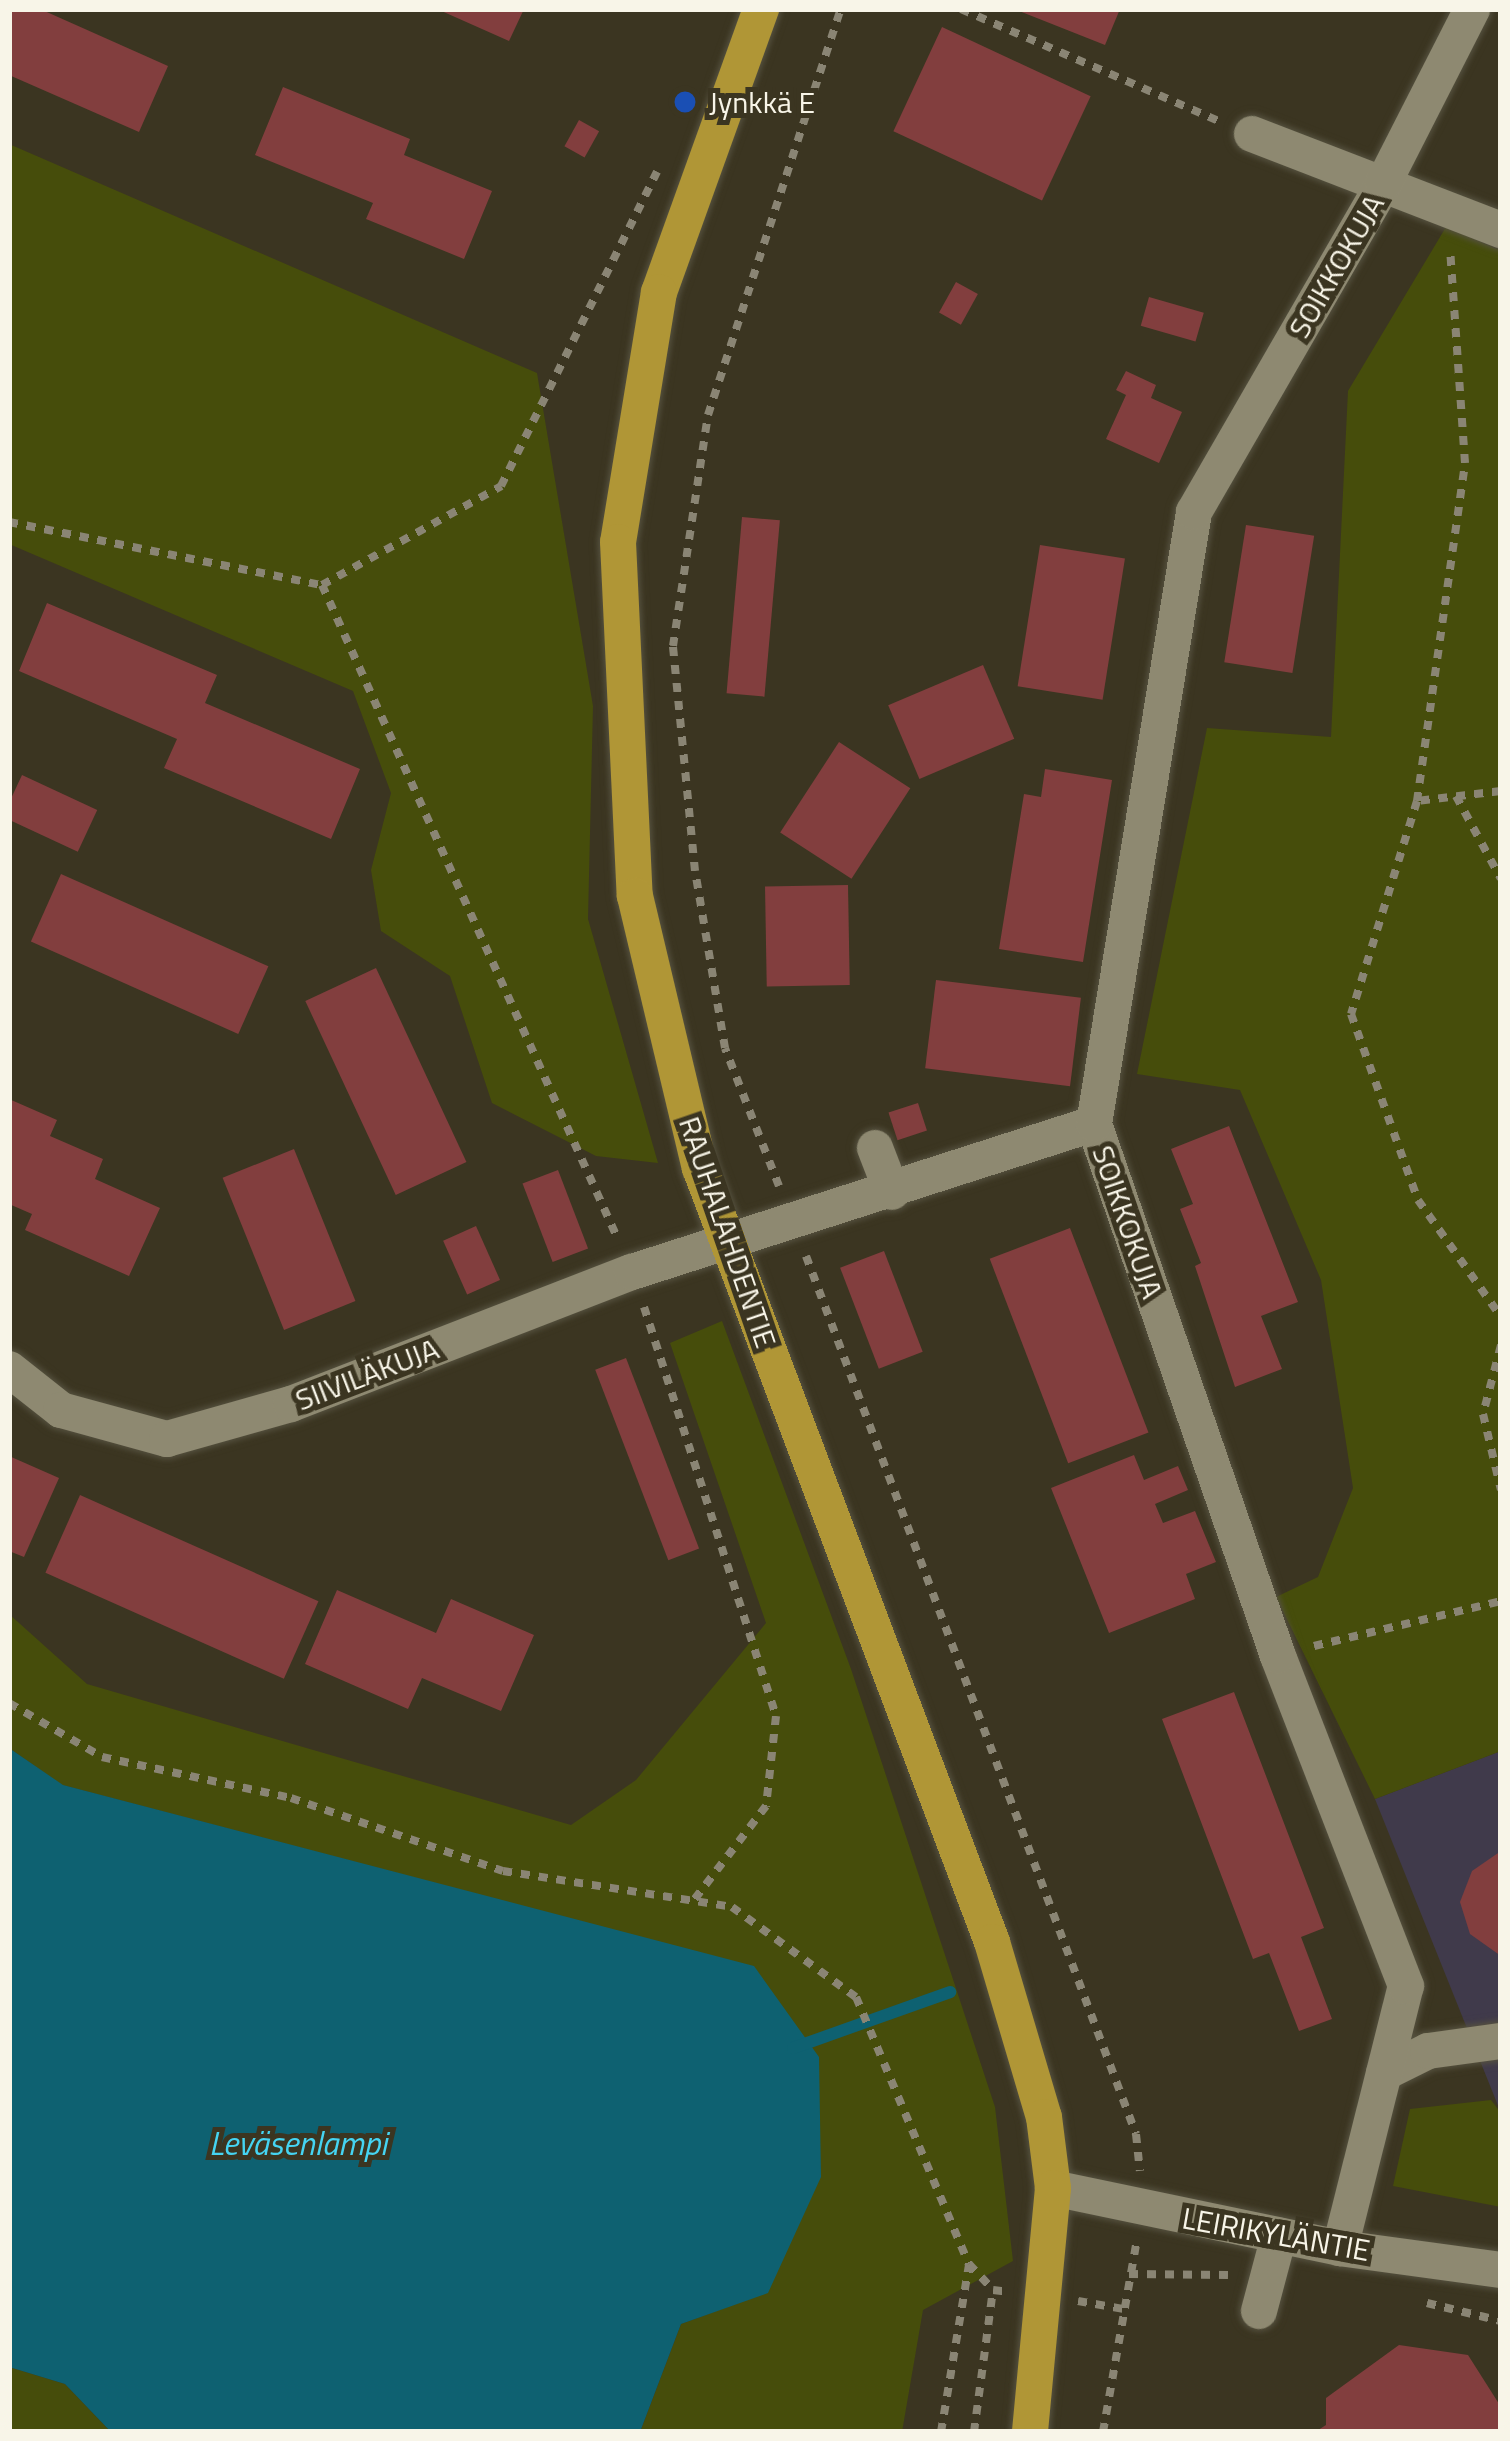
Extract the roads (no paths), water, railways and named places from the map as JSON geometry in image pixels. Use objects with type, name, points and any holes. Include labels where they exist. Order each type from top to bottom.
[{"type":"main road","name":"RAUHALAHDENTIE","points":[[760,9],[659,292],[618,542],[635,896],[700,1168],[992,1942],[1044,2117],[1053,2188],[1030,2432]]},
{"type":"street","name":"SOIKKOKUJA","points":[[1340,2248],[1406,1986],[1278,1656],[1094,1124],[1194,512],[1383,184],[1472,9]]},
{"type":"street","points":[[1252,134],[1501,230]]},
{"type":"street","name":"SIIVILÄKUJA","points":[[9,1369],[61,1410],[167,1439],[291,1404],[729,1240],[892,1192],[1094,1124]]},
{"type":"street","points":[[875,1148],[892,1192]]},
{"type":"street","points":[[1384,2073],[1428,2051],[1501,2041]]},
{"type":"street","name":"LEIRIKYLÄNTIE","points":[[1053,2188],[1340,2248],[1501,2270]]},
{"type":"street","points":[[1264,2293],[1279,2236]]},
{"type":"water","name":"Leväsenlampi","points":[[9,1748],[63,1785],[754,1966],[819,2057],[821,2177],[768,2293],[681,2324],[640,2432],[111,2432],[65,2384],[9,2367]]},
{"type":"waterway","points":[[793,2048],[950,1992]]},
{"type":"place","name":"Jynkkä E","points":[[685,102]]}]
